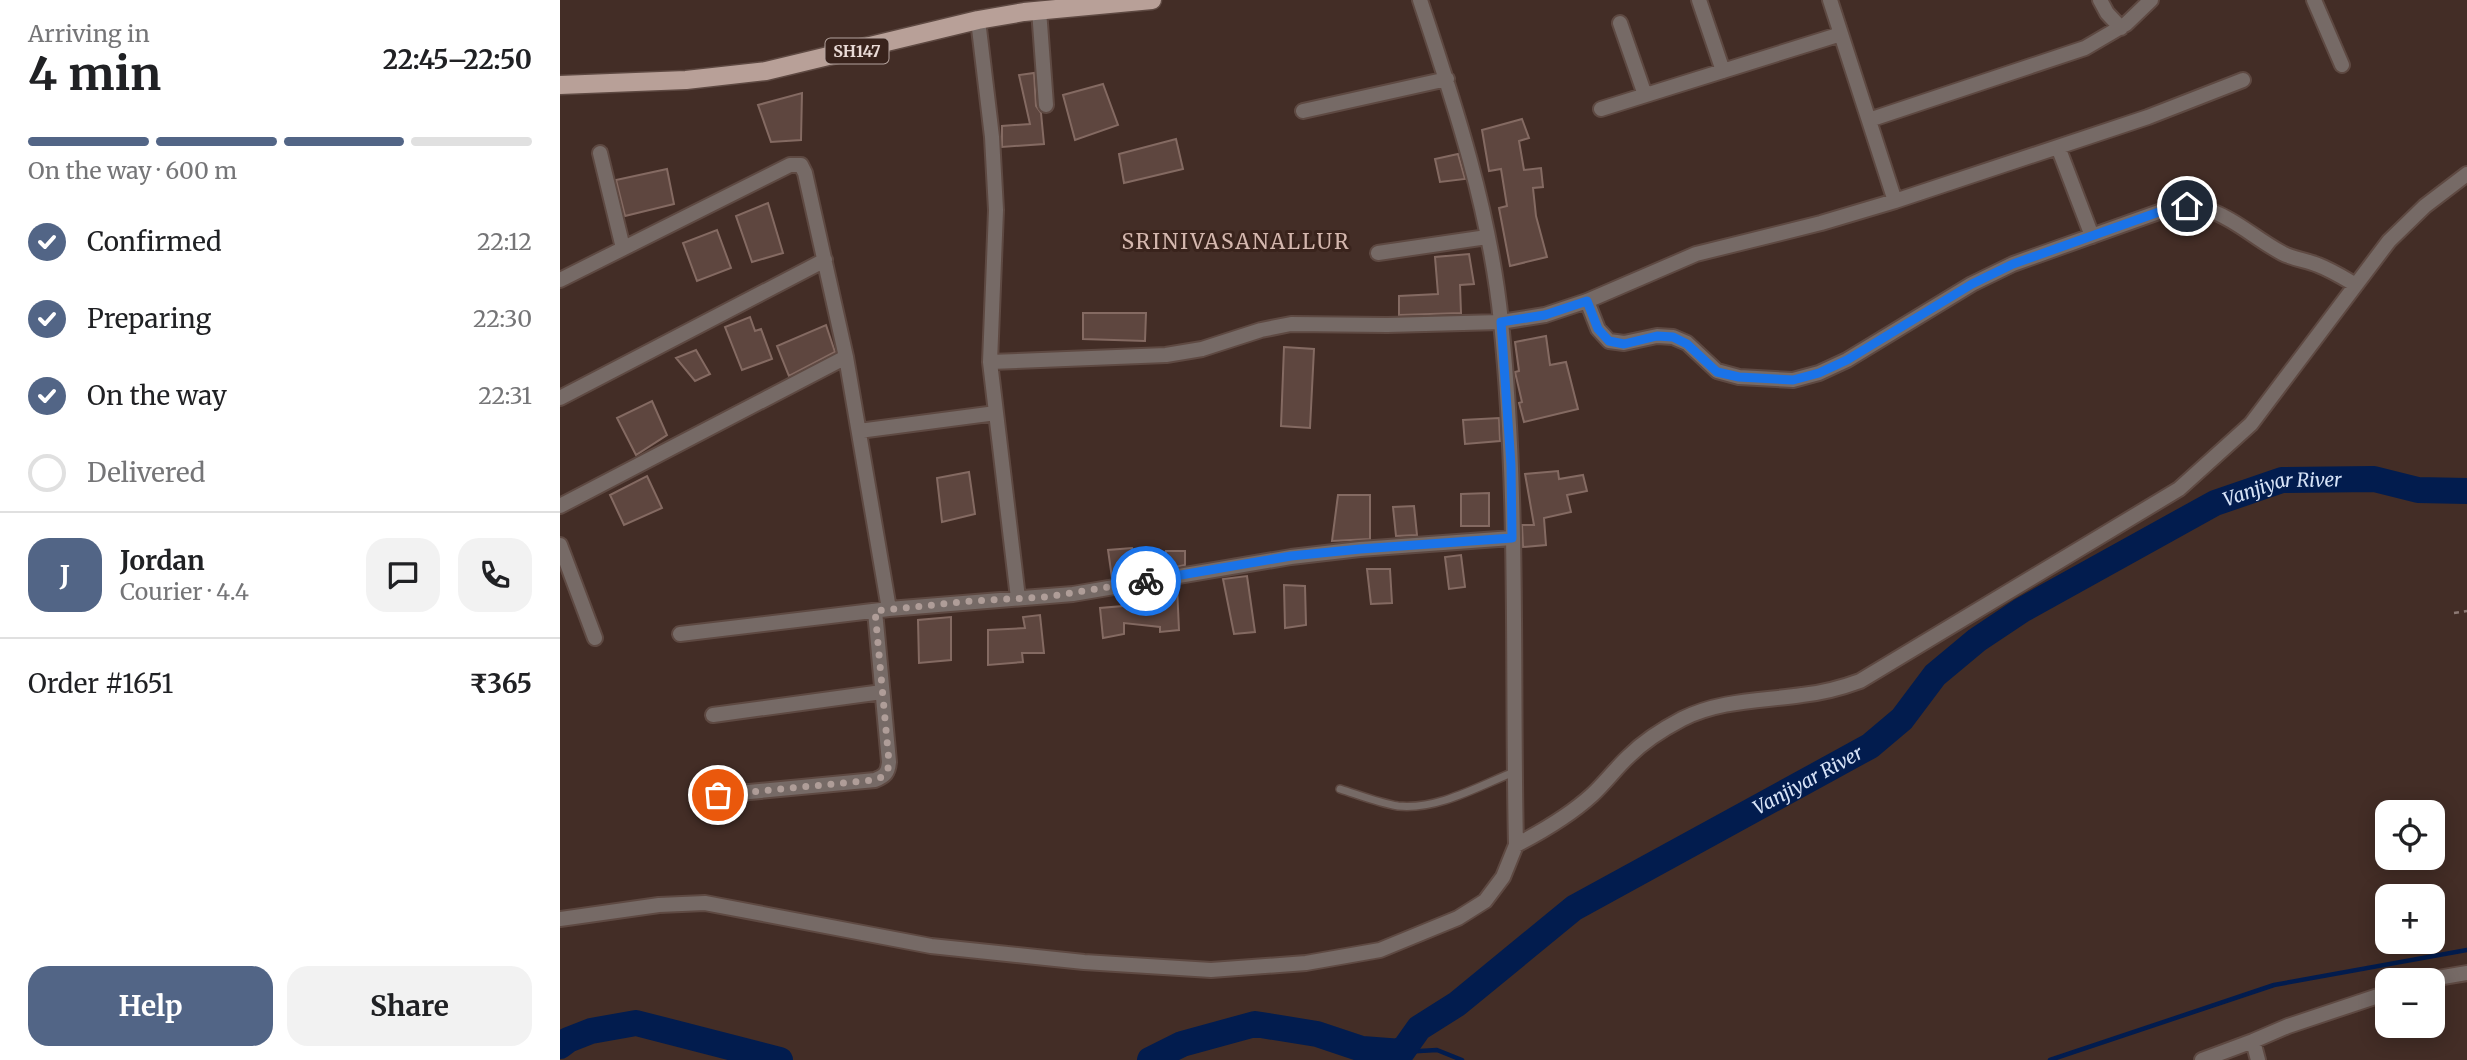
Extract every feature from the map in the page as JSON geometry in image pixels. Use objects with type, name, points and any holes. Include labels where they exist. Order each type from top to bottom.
[{"type":"main road","name":"SH147","points":[[560,85],[686,80],[766,71],[978,20],[1082,3],[1152,0]]},
{"type":"street","points":[[560,919],[659,905],[705,904],[931,946],[1084,962],[1211,970],[1306,963],[1380,950],[1458,918],[1485,901],[1503,877],[1516,845],[1511,465],[1501,322],[1488,237],[1474,172],[1420,0]]},
{"type":"street","points":[[1699,0],[1723,71]]},
{"type":"street","points":[[1829,0],[1895,201]]},
{"type":"street","points":[[2100,0],[2107,13],[2121,27]]},
{"type":"street","points":[[1869,120],[2085,48],[2121,27],[2151,0]]},
{"type":"street","points":[[2314,0],[2342,65]]},
{"type":"street","points":[[1039,10],[1046,105]]},
{"type":"street","points":[[978,20],[992,137],[996,210],[990,362],[1018,598]]},
{"type":"street","points":[[1620,23],[1645,95]]},
{"type":"street","points":[[1601,109],[1841,34]]},
{"type":"street","points":[[1303,111],[1447,79]]},
{"type":"street","points":[[990,362],[1166,355],[1202,349],[1261,330],[1291,324],[1501,322],[1545,315],[1587,301],[1696,254],[1821,223],[1895,201],[2148,117],[2243,80]]},
{"type":"street","points":[[2058,147],[2092,236]]},
{"type":"street","points":[[600,153],[623,248]]},
{"type":"street","points":[[560,280],[790,164],[801,165],[805,173],[846,357],[859,431],[882,610],[882,692],[888,771],[875,780],[718,795]]},
{"type":"street","points":[[1516,845],[1575,810],[1630,754],[1651,737],[1684,718],[1744,700],[1832,691],[1860,681],[2179,489],[2251,424],[2389,241],[2424,206],[2467,174]]},
{"type":"street","points":[[1587,301],[1598,329],[1609,341],[1624,344],[1657,336],[1673,337],[1687,344],[1717,372],[1739,377],[1793,380],[1819,373],[1847,360],[1972,284],[2013,264],[2170,208],[2204,208],[2223,215],[2283,254],[2316,264],[2356,285]]},
{"type":"street","points":[[1378,253],[1488,237]]},
{"type":"street","points":[[560,398],[825,260]]},
{"type":"street","points":[[560,506],[846,357]]},
{"type":"street","points":[[859,431],[996,413]]},
{"type":"street","points":[[680,634],[882,610],[1073,594],[1291,556],[1512,538]]},
{"type":"street","points":[[560,545],[595,638]]},
{"type":"street","points":[[713,715],[882,692]]},
{"type":"street","points":[[2445,977],[2467,973]]},
{"type":"street","points":[[2202,1060],[2288,1026],[2375,997]]},
{"type":"street","points":[[2253,1041],[2258,1060]]},
{"type":"lane","points":[[1340,789],[1398,806],[1417,806],[1437,802],[1514,772]]},
{"type":"path","points":[[2454,613],[2467,611]]},
{"type":"building","points":[[1034,73],[1036,106],[1041,113],[1044,144],[1002,147],[1002,126],[1030,124],[1019,75]]},
{"type":"building","points":[[1103,84],[1118,125],[1075,140],[1063,95]]},
{"type":"building","points":[[802,93],[801,140],[771,142],[758,105]]},
{"type":"building","points":[[1522,119],[1529,138],[1519,141],[1524,170],[1541,168],[1543,187],[1533,188],[1536,216],[1547,257],[1510,266],[1499,208],[1507,206],[1501,169],[1489,171],[1482,130]]},
{"type":"building","points":[[1176,139],[1183,169],[1124,183],[1119,154]]},
{"type":"building","points":[[1458,154],[1465,179],[1440,182],[1435,159]]},
{"type":"building","points":[[667,169],[674,204],[625,216],[616,180]]},
{"type":"building","points":[[768,203],[783,253],[752,262],[736,216]]},
{"type":"building","points":[[717,230],[731,268],[697,281],[683,243]]},
{"type":"building","points":[[1469,254],[1474,284],[1460,285],[1461,313],[1399,315],[1399,296],[1438,294],[1435,257]]},
{"type":"building","points":[[1083,313],[1146,313],[1145,341],[1083,339]]},
{"type":"building","points":[[750,317],[755,331],[761,329],[772,359],[742,370],[725,327]]},
{"type":"building","points":[[826,325],[835,352],[789,376],[777,346]]},
{"type":"building","points":[[1546,336],[1550,365],[1566,362],[1578,409],[1524,422],[1515,372],[1519,371],[1515,342]]},
{"type":"building","points":[[1284,347],[1314,349],[1310,428],[1281,426]]},
{"type":"building","points":[[696,350],[710,374],[695,381],[676,358]]},
{"type":"building","points":[[652,401],[667,435],[636,455],[617,418]]},
{"type":"building","points":[[1499,418],[1500,441],[1465,444],[1463,420]]},
{"type":"building","points":[[1558,471],[1559,479],[1583,475],[1587,491],[1567,495],[1571,512],[1544,518],[1546,545],[1523,547],[1522,525],[1534,525],[1525,474]]},
{"type":"building","points":[[969,472],[975,514],[942,522],[937,478]]},
{"type":"building","points":[[647,476],[662,508],[624,525],[610,495]]},
{"type":"building","points":[[1489,493],[1489,526],[1461,526],[1461,494]]},
{"type":"building","points":[[1338,495],[1370,495],[1370,539],[1332,541]]},
{"type":"building","points":[[1414,506],[1417,535],[1396,536],[1393,507]]},
{"type":"building","points":[[1132,548],[1136,574],[1112,578],[1108,550]]},
{"type":"building","points":[[1166,551],[1185,551],[1185,565],[1166,569]]},
{"type":"building","points":[[1461,555],[1465,587],[1449,589],[1445,557]]},
{"type":"building","points":[[1367,569],[1390,569],[1392,603],[1371,604]]},
{"type":"building","points":[[1247,576],[1255,632],[1234,634],[1223,579]]},
{"type":"building","points":[[1284,585],[1305,586],[1306,625],[1285,628]]},
{"type":"building","points":[[1177,586],[1179,630],[1160,632],[1160,627],[1124,623],[1124,634],[1103,638],[1100,608],[1135,605],[1135,594],[1166,594],[1166,588]]},
{"type":"building","points":[[1040,615],[1044,653],[1022,653],[1023,662],[988,665],[988,630],[1025,628],[1023,617]]},
{"type":"building","points":[[951,617],[951,660],[919,663],[918,620]]},
{"type":"waterway","name":"Vanjiyar River","points":[[1150,1060],[1182,1044],[1255,1024],[1317,1034],[1362,1049],[1402,1052],[1419,1028],[1457,1004],[1574,908],[1870,746],[1902,719],[1935,675],[1977,640],[2022,610],[2215,503],[2282,480],[2374,479],[2418,490],[2467,491]]},
{"type":"waterway","points":[[2050,1060],[2274,985],[2467,950]]},
{"type":"waterway","name":"Vanjiyar River","points":[[560,1046],[591,1031],[636,1023],[780,1060]]},
{"type":"waterway","points":[[1402,1052],[1437,1050],[1462,1060]]},
{"type":"way so far","points":[[718,795],[875,780],[884,776],[889,762],[875,611],[971,601],[1046,597],[1146,581]]},
{"type":"district","name":"SRINIVASANALLUR","points":[[1236,241]]},
{"type":"route","points":[[1146,581],[1291,556],[1512,538],[1511,465],[1501,322],[1545,315],[1587,301],[1598,329],[1609,341],[1624,344],[1657,336],[1673,337],[1687,344],[1717,372],[1765,380],[1793,380],[1819,373],[1847,360],[1972,284],[2013,264],[2170,208],[2187,206]]}]
